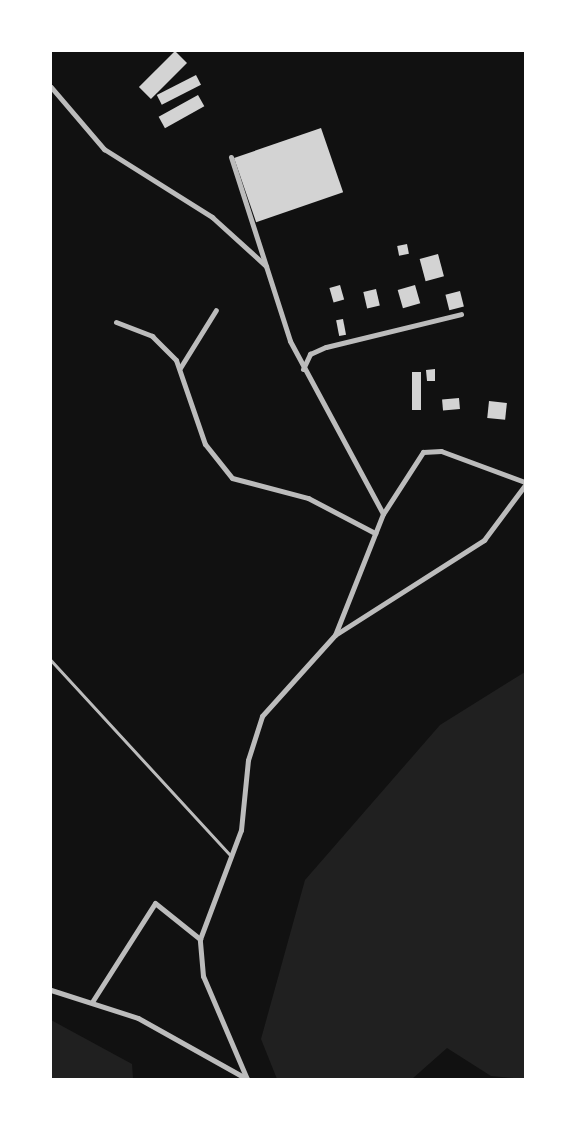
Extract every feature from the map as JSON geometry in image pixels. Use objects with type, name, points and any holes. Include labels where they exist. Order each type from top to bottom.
[{"type":"street","points":[[51,87],[104,149],[212,217],[268,268]]},
{"type":"street","points":[[230,157],[303,369],[383,514]]},
{"type":"street","points":[[180,368],[216,310]]},
{"type":"street","points":[[303,369],[310,354],[326,347],[461,314]]},
{"type":"street","points":[[116,322],[152,336],[180,368],[208,451],[232,478],[308,498],[375,533]]},
{"type":"street","points":[[247,1079],[203,976],[200,939],[232,856],[262,716],[335,635],[484,540],[525,483],[432,449],[416,461],[383,514],[335,635]]},
{"type":"street","points":[[92,1002],[155,903],[200,939]]},
{"type":"street","points":[[51,990],[138,1018],[247,1079]]},
{"type":"lane","points":[[51,660],[232,856]]},
{"type":"shaded area","points":[[525,672],[525,1079],[491,1076],[447,1048],[412,1079],[277,1079],[261,1039],[305,880],[440,725]]},
{"type":"shaded area","points":[[51,1020],[132,1064],[133,1079],[51,1079]]},
{"type":"building","points":[[175,51],[187,63],[151,99],[139,87]]},
{"type":"building","points":[[196,75],[201,85],[162,105],[157,95]]},
{"type":"building","points":[[198,95],[204,106],[165,128],[159,117]]},
{"type":"building","points":[[321,128],[343,192],[256,222],[234,158]]},
{"type":"building","points":[[407,244],[409,254],[399,256],[397,246]]},
{"type":"building","points":[[438,254],[444,276],[426,281],[420,259]]},
{"type":"building","points":[[340,285],[344,299],[334,302],[329,288]]},
{"type":"building","points":[[415,285],[420,303],[403,308],[398,290]]},
{"type":"building","points":[[376,289],[380,306],[367,308],[363,292]]},
{"type":"building","points":[[460,291],[464,307],[449,310],[445,295]]},
{"type":"building","points":[[343,319],[346,335],[339,336],[336,320]]},
{"type":"building","points":[[435,369],[435,381],[427,381],[426,370]]},
{"type":"building","points":[[412,372],[421,372],[421,410],[412,410]]},
{"type":"building","points":[[459,398],[460,409],[443,410],[442,399]]},
{"type":"building","points":[[489,401],[507,403],[505,420],[487,418]]}]
